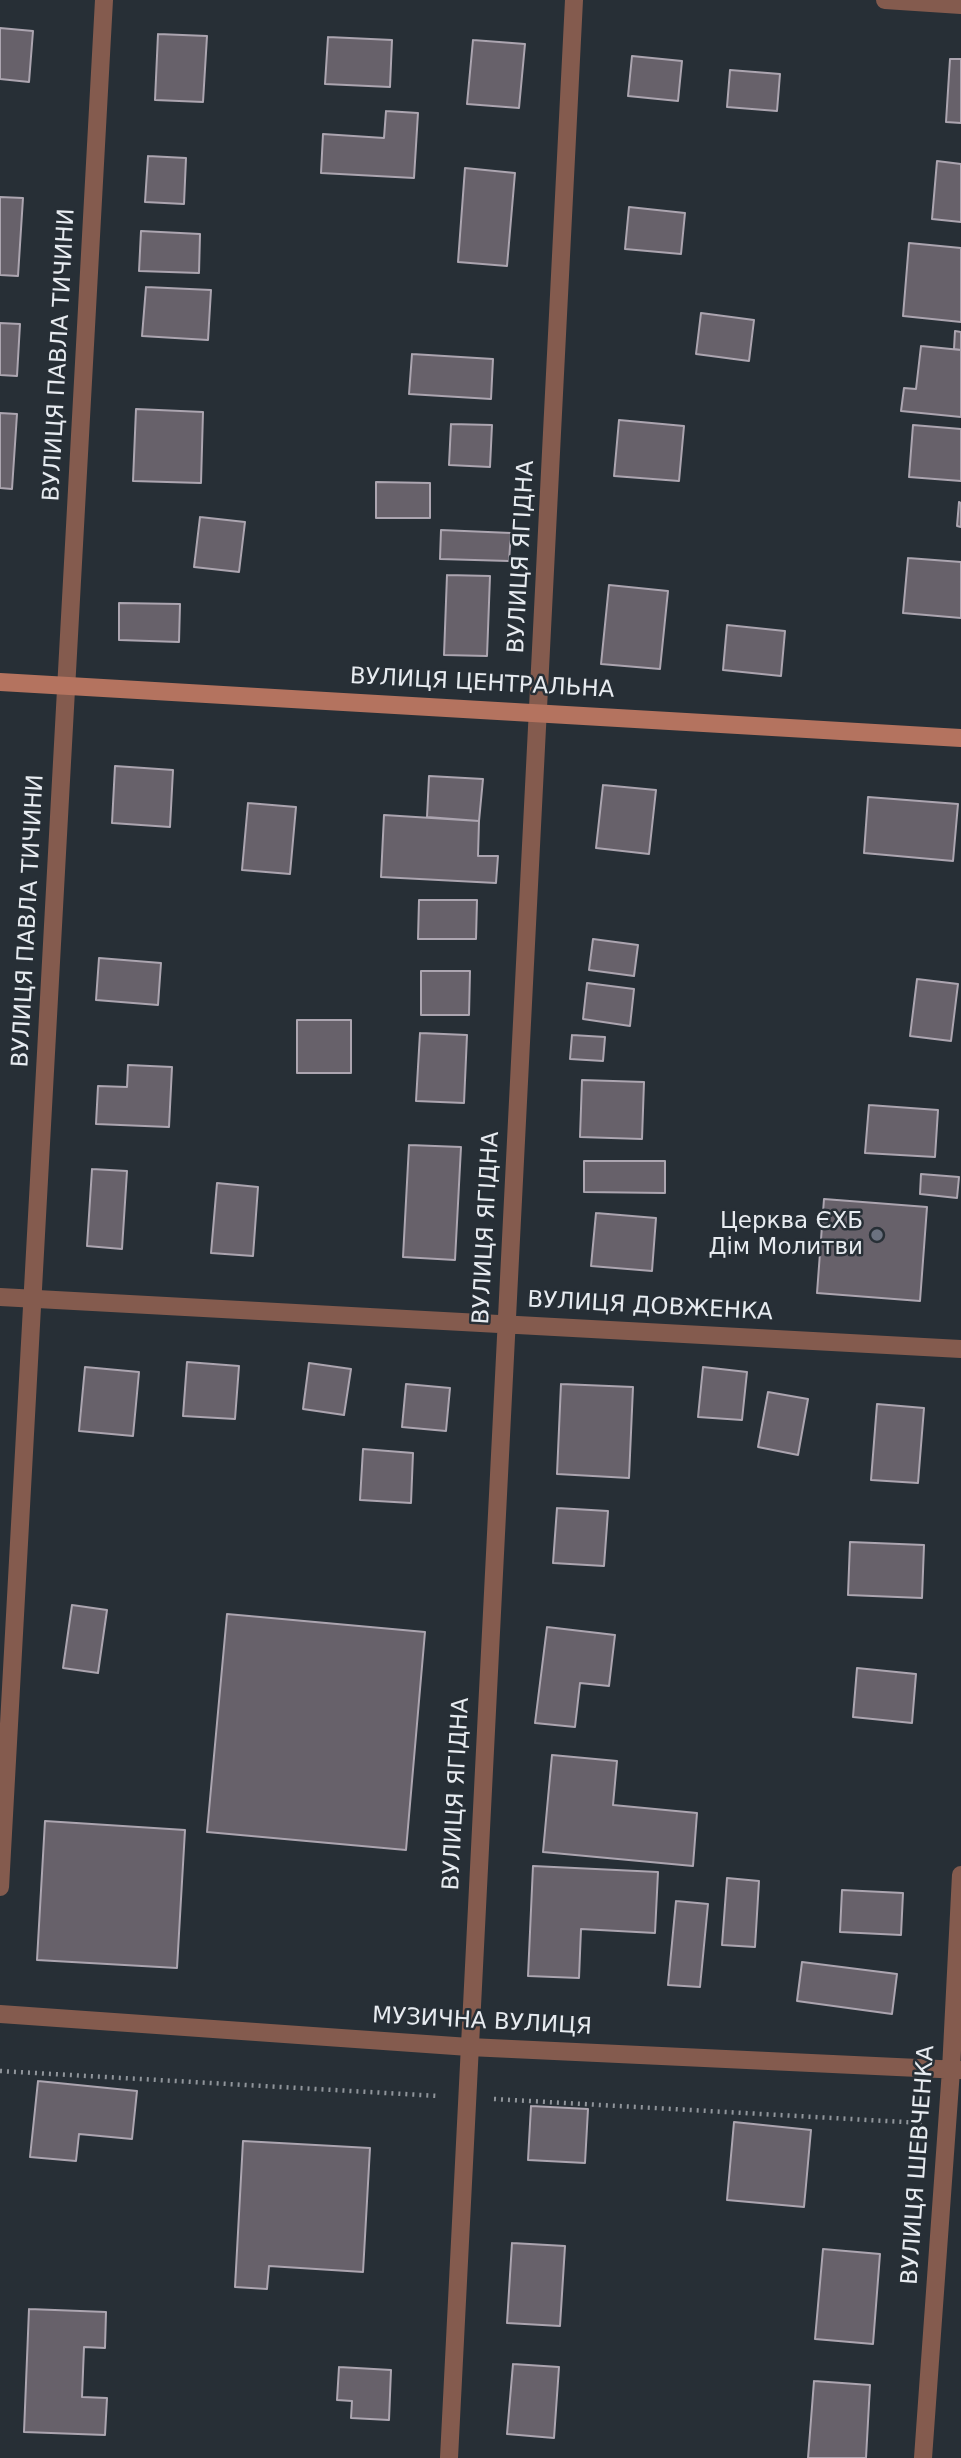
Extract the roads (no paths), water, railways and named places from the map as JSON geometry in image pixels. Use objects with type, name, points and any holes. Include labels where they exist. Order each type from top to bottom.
[{"type":"main road","name":"ВУЛИЦЯ ЦЕНТРАЛЬНА","points":[[0,682],[961,738]]},
{"type":"street","name":"ВУЛИЦЯ ПАВЛА ТИЧИНИ","points":[[0,1886],[104,0]]},
{"type":"street","name":"ВУЛИЦЯ ЯГІДНА","points":[[449,2458],[574,0]]},
{"type":"street","points":[[885,0],[961,5]]},
{"type":"street","name":"ВУЛИЦЯ ДОВЖЕНКА","points":[[0,1297],[961,1349]]},
{"type":"street","name":"ВУЛИЦЯ ШЕВЧЕНКА","points":[[923,2458],[956,2070],[961,1875]]},
{"type":"street","name":"МУЗИЧНА ВУЛИЦЯ","points":[[0,2014],[469,2047],[956,2070]]},
{"type":"place","name":"Церква ЄХБ Дім Молитви","points":[[877,1235]]}]
